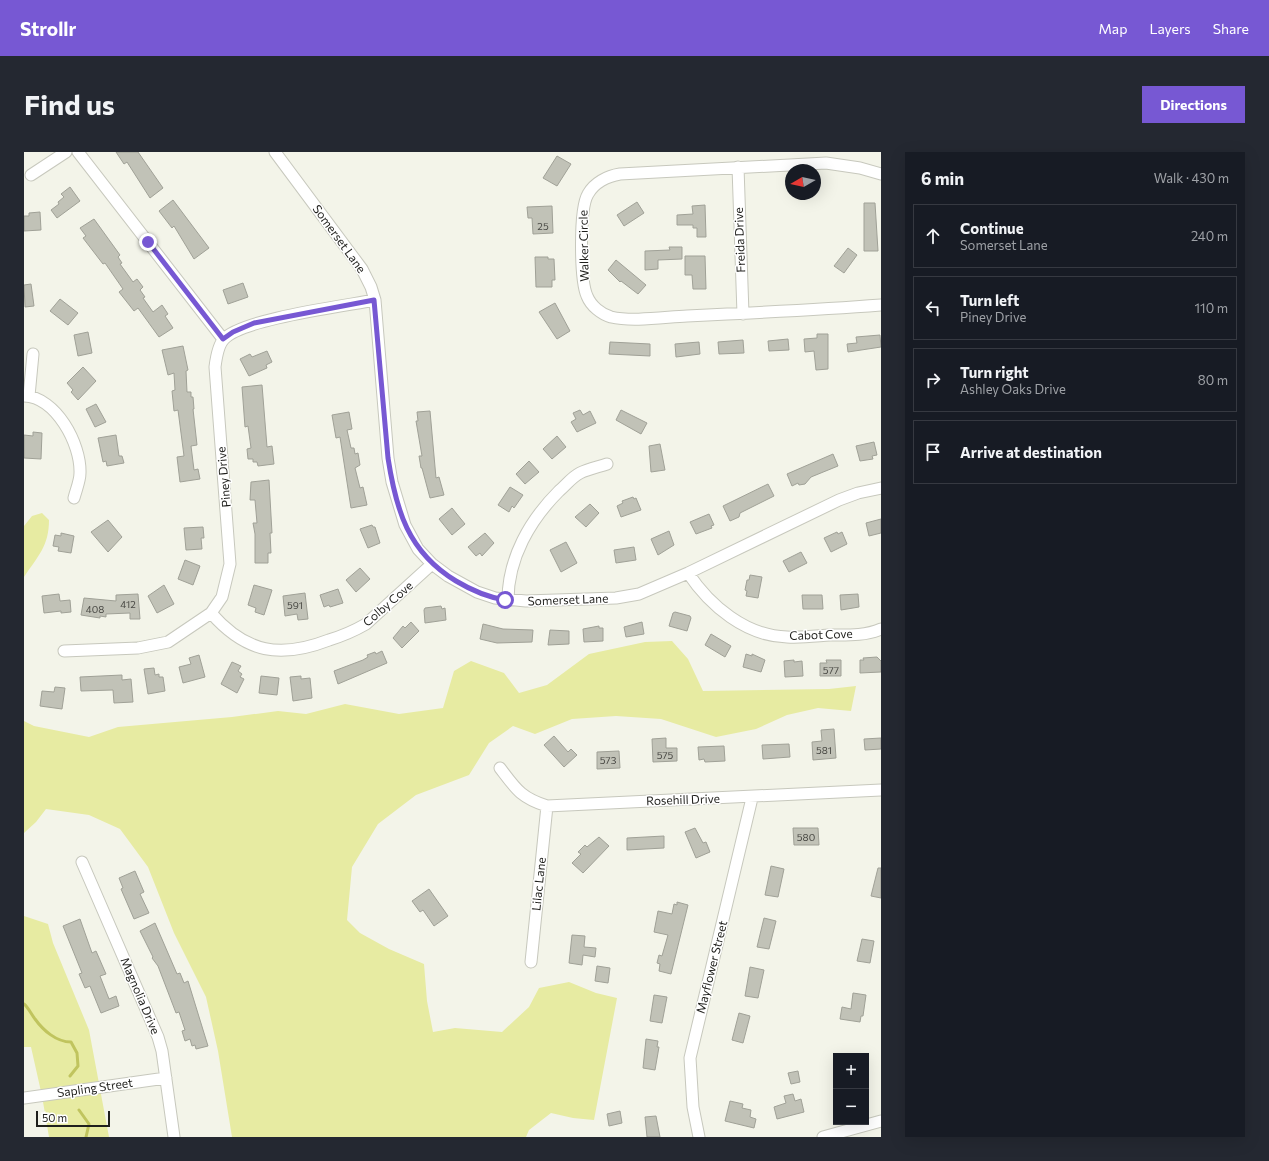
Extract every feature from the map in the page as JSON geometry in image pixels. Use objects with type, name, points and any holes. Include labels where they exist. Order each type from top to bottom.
[{"type":"street","points":[[31,175],[66,152]]},
{"type":"street","points":[[78,152],[223,339],[233,332],[254,323],[374,300]]},
{"type":"street","name":"Somerset Lane","points":[[275,152],[362,269],[371,287],[374,300],[386,447],[392,482],[405,525],[418,549],[432,564],[448,576],[477,592],[508,600],[526,601],[624,597],[649,590],[688,574],[839,500],[858,493],[881,488]]},
{"type":"street","name":"Walker Circle","points":[[881,174],[860,168],[826,163],[613,175],[601,181],[591,190],[583,206],[582,221],[585,291],[590,303],[603,314],[611,317],[638,318],[743,314],[881,305]]},
{"type":"street","name":"Freida Drive","points":[[738,167],[743,314]]},
{"type":"street","name":"Piney Drive","points":[[64,651],[138,648],[168,642],[211,613],[222,597],[230,564],[215,368],[216,359],[223,339]]},
{"type":"street","points":[[33,354],[26,396],[41,400],[55,412],[73,440],[80,474],[74,498]]},
{"type":"street","points":[[508,600],[508,585],[512,569],[529,528],[554,496],[569,482],[580,473],[607,464]]},
{"type":"street","name":"Colby Cove","points":[[211,613],[222,626],[250,645],[274,651],[309,648],[356,631],[366,624],[432,564]]},
{"type":"street","name":"Cabot Cove","points":[[688,574],[703,593],[724,612],[742,625],[760,632],[786,637],[865,634],[881,629]]},
{"type":"street","name":"Rosehill Drive","points":[[500,768],[521,794],[530,801],[547,806],[752,798],[881,790]]},
{"type":"street","name":"Mayflower Street","points":[[699,1137],[693,1107],[690,1058],[752,798]]},
{"type":"street","name":"Lilac Lane","points":[[531,962],[547,806]]},
{"type":"street","name":"Magnolia Drive","points":[[82,862],[158,1037],[166,1078],[174,1137]]},
{"type":"street","name":"Sapling Street","points":[[24,1098],[166,1078]]},
{"type":"street","points":[[823,1137],[881,1121]]},
{"type":"green space","points":[[42,513],[49,520],[47,537],[38,557],[24,577],[24,526],[32,516]]},
{"type":"green space","points":[[672,641],[688,659],[703,691],[829,689],[856,686],[851,711],[818,708],[787,715],[756,729],[716,737],[661,719],[616,716],[572,719],[535,734],[513,726],[489,743],[469,775],[416,795],[378,824],[352,867],[347,920],[360,933],[389,949],[424,964],[427,1001],[433,1032],[455,1028],[502,1032],[529,1007],[539,988],[569,982],[596,993],[617,998],[594,1120],[573,1118],[551,1113],[529,1130],[526,1137],[232,1137],[218,1051],[206,997],[174,933],[148,867],[120,829],[89,815],[46,809],[36,822],[24,833],[24,721],[34,726],[89,737],[118,727],[232,717],[278,711],[306,714],[345,704],[399,714],[443,708],[454,671],[471,661],[504,673],[519,693],[547,685],[589,654],[645,642]]},
{"type":"green space","points":[[24,916],[48,924],[53,943],[89,1030],[109,1137],[49,1137],[31,1047],[24,1047]]},
{"type":"building","points":[[116,152],[138,152],[163,188],[150,198],[127,162],[124,164]]},
{"type":"building","points":[[557,156],[571,164],[557,186],[543,178]]},
{"type":"building","points":[[70,187],[80,201],[57,218],[51,210],[59,204],[58,202],[64,197],[61,194]]},
{"type":"building","points":[[173,200],[209,248],[194,259],[174,226],[172,228],[159,211]]},
{"type":"building","points":[[637,202],[644,213],[624,226],[617,215]]},
{"type":"building","points":[[864,203],[875,203],[878,251],[864,251]]},
{"type":"building","points":[[705,205],[706,237],[697,237],[697,228],[693,228],[693,225],[677,225],[677,215],[693,214],[692,206]]},
{"type":"building","points":[[552,206],[553,233],[533,234],[532,218],[528,218],[527,207]]},
{"type":"building","points":[[40,212],[41,230],[24,231],[24,216],[29,216],[29,213]]},
{"type":"building","points":[[94,219],[120,255],[118,257],[122,263],[120,264],[133,282],[137,279],[143,287],[140,290],[145,297],[143,298],[153,312],[162,305],[168,314],[165,316],[173,328],[159,337],[138,308],[134,311],[119,292],[123,289],[105,263],[103,264],[83,238],[86,236],[80,228]]},
{"type":"building","points":[[669,247],[682,247],[682,259],[658,260],[658,269],[645,270],[645,251],[670,250]]},
{"type":"building","points":[[848,248],[857,255],[844,273],[834,266]]},
{"type":"building","points":[[685,256],[705,256],[706,289],[693,289],[692,275],[685,275]]},
{"type":"building","points":[[535,257],[548,257],[548,259],[554,259],[555,280],[552,280],[552,287],[536,287]]},
{"type":"building","points":[[616,260],[646,285],[638,294],[621,281],[620,282],[608,270]]},
{"type":"building","points":[[243,283],[248,297],[228,304],[223,290]]},
{"type":"building","points":[[31,284],[34,306],[25,307],[24,285]]},
{"type":"building","points":[[60,299],[78,313],[68,325],[50,311]]},
{"type":"building","points":[[555,303],[570,331],[557,339],[539,312]]},
{"type":"building","points":[[88,332],[92,353],[78,356],[74,335]]},
{"type":"building","points":[[817,334],[828,334],[828,369],[816,370],[814,351],[805,352],[804,339],[817,338]]},
{"type":"building","points":[[880,335],[881,347],[848,352],[847,344],[857,343],[856,337]]},
{"type":"building","points":[[788,339],[789,350],[769,351],[768,341]]},
{"type":"building","points":[[743,340],[744,353],[719,354],[718,342]]},
{"type":"building","points":[[610,342],[650,344],[650,356],[609,354]]},
{"type":"building","points":[[699,342],[700,354],[676,357],[675,344]]},
{"type":"building","points":[[183,346],[188,370],[186,371],[187,392],[191,392],[191,397],[193,397],[197,445],[191,446],[194,470],[198,469],[200,479],[180,482],[177,457],[184,456],[178,410],[174,411],[172,391],[175,390],[174,373],[168,375],[162,350]]},
{"type":"building","points":[[267,351],[272,362],[266,365],[267,368],[249,376],[240,359],[250,354],[252,357]]},
{"type":"building","points":[[83,367],[96,381],[78,400],[71,392],[73,390],[67,383]]},
{"type":"building","points":[[262,385],[267,447],[272,446],[274,464],[258,466],[257,462],[253,462],[253,459],[248,459],[247,449],[251,448],[248,426],[245,427],[242,387]]},
{"type":"building","points":[[96,404],[106,422],[95,427],[86,409]]},
{"type":"building","points":[[580,410],[583,415],[590,411],[596,423],[577,432],[571,422],[576,419],[573,413]]},
{"type":"building","points":[[621,410],[647,423],[641,434],[616,420]]},
{"type":"building","points":[[430,411],[436,478],[439,477],[444,495],[430,498],[421,468],[419,456],[422,456],[416,421],[418,421],[417,412]]},
{"type":"building","points":[[349,412],[352,429],[347,430],[351,448],[354,448],[355,454],[358,453],[360,465],[355,468],[360,488],[363,487],[367,505],[351,508],[340,437],[336,438],[332,415]]},
{"type":"building","points":[[33,432],[42,433],[41,459],[24,458],[24,435],[33,436]]},
{"type":"building","points":[[116,435],[119,456],[122,456],[124,463],[107,466],[106,461],[103,462],[98,438]]},
{"type":"building","points":[[557,436],[566,447],[552,459],[543,449]]},
{"type":"building","points":[[874,442],[877,455],[872,456],[873,459],[860,461],[856,446]]},
{"type":"building","points":[[660,444],[665,470],[651,472],[649,446]]},
{"type":"building","points":[[833,454],[838,466],[811,477],[805,484],[799,485],[798,483],[792,486],[787,474]]},
{"type":"building","points":[[529,461],[539,472],[525,484],[516,474]]},
{"type":"building","points":[[269,480],[272,533],[270,533],[271,553],[268,553],[268,563],[255,563],[255,534],[253,523],[257,523],[255,500],[250,500],[251,482]]},
{"type":"building","points":[[768,484],[774,496],[740,513],[739,517],[730,521],[723,506]]},
{"type":"building","points":[[510,487],[523,495],[514,508],[512,506],[509,512],[498,505]]},
{"type":"building","points":[[633,497],[634,499],[636,498],[641,510],[621,517],[617,506],[623,503],[622,501]]},
{"type":"building","points":[[590,504],[599,513],[586,527],[575,517]]},
{"type":"building","points":[[452,508],[465,524],[452,535],[439,519]]},
{"type":"building","points":[[709,514],[714,525],[711,526],[712,528],[696,534],[690,522]]},
{"type":"building","points":[[881,519],[881,533],[869,536],[866,523]]},
{"type":"building","points":[[108,520],[122,537],[108,552],[91,532]]},
{"type":"building","points":[[372,525],[375,527],[380,543],[368,548],[360,529]]},
{"type":"building","points":[[203,527],[204,538],[201,538],[202,549],[186,550],[184,528]]},
{"type":"building","points":[[669,531],[674,545],[658,555],[651,539]]},
{"type":"building","points":[[837,532],[838,534],[842,532],[847,544],[831,552],[824,538]]},
{"type":"building","points":[[61,533],[74,536],[71,553],[58,551],[59,547],[53,546],[55,535],[61,536]]},
{"type":"building","points":[[485,533],[494,543],[482,556],[480,553],[476,556],[468,547]]},
{"type":"building","points":[[566,542],[577,563],[561,572],[550,550]]},
{"type":"building","points":[[634,547],[636,560],[616,563],[614,550]]},
{"type":"building","points":[[801,552],[807,563],[789,572],[783,561]]},
{"type":"building","points":[[185,560],[200,566],[193,585],[178,579]]},
{"type":"building","points":[[360,568],[370,579],[356,592],[346,580]]},
{"type":"building","points":[[750,575],[762,577],[758,598],[746,596],[747,591],[745,590],[747,580],[749,580]]},
{"type":"building","points":[[164,585],[174,604],[157,613],[148,596]]},
{"type":"building","points":[[254,585],[272,590],[264,615],[255,612],[256,608],[248,605]]},
{"type":"building","points":[[338,589],[343,603],[330,607],[329,605],[324,607],[320,595]]},
{"type":"building","points":[[305,593],[308,619],[298,620],[297,614],[285,616],[283,596]]},
{"type":"building","points":[[59,594],[60,601],[70,600],[71,612],[61,613],[61,611],[44,613],[42,596]]},
{"type":"building","points":[[138,594],[140,619],[130,619],[130,613],[106,614],[106,617],[100,616],[100,618],[81,615],[84,598],[116,601],[116,595]]},
{"type":"building","points":[[858,594],[859,607],[841,610],[840,595]]},
{"type":"building","points":[[802,595],[822,595],[823,609],[803,609]]},
{"type":"building","points":[[441,606],[442,609],[445,608],[446,620],[425,623],[425,608]]},
{"type":"building","points":[[675,612],[690,616],[691,618],[687,631],[669,626],[673,613]]},
{"type":"building","points":[[411,622],[419,631],[402,648],[393,638],[403,626],[405,628]]},
{"type":"building","points":[[642,622],[644,634],[626,637],[624,627]]},
{"type":"building","points":[[483,624],[503,629],[533,630],[532,642],[497,643],[480,639]]},
{"type":"building","points":[[599,626],[599,628],[603,628],[603,641],[584,642],[583,629]]},
{"type":"building","points":[[550,630],[569,631],[569,644],[548,645]]},
{"type":"building","points":[[711,634],[731,646],[725,657],[705,645]]},
{"type":"building","points":[[382,651],[387,663],[338,684],[334,671],[363,660],[368,657],[367,655],[375,652],[376,654]]},
{"type":"building","points":[[746,654],[752,656],[752,654],[765,660],[761,672],[743,667]]},
{"type":"building","points":[[199,655],[205,677],[183,683],[179,667],[191,664],[189,658]]},
{"type":"building","points":[[877,657],[881,661],[881,672],[860,673],[860,660],[864,660],[863,658]]},
{"type":"building","points":[[794,660],[794,662],[802,661],[803,676],[785,677],[784,661]]},
{"type":"building","points":[[826,660],[841,660],[841,676],[820,676],[820,663],[827,663]]},
{"type":"building","points":[[232,662],[241,666],[238,671],[242,674],[240,677],[244,679],[237,693],[221,684]]},
{"type":"building","points":[[154,668],[155,675],[159,674],[159,677],[163,677],[165,691],[148,694],[144,669]]},
{"type":"building","points":[[122,675],[122,680],[131,679],[133,702],[114,703],[113,690],[81,691],[80,677]]},
{"type":"building","points":[[261,676],[279,678],[277,695],[259,693]]},
{"type":"building","points":[[301,676],[301,679],[310,678],[312,698],[293,701],[290,677]]},
{"type":"building","points":[[55,687],[65,688],[62,709],[40,706],[42,691],[54,692]]},
{"type":"building","points":[[834,729],[836,758],[813,760],[812,742],[822,741],[821,730]]},
{"type":"building","points":[[554,736],[568,752],[571,749],[577,755],[564,767],[544,745]]},
{"type":"building","points":[[666,738],[666,748],[677,748],[677,761],[653,762],[652,739]]},
{"type":"building","points":[[881,738],[881,749],[865,750],[864,739]]},
{"type":"building","points":[[789,744],[790,757],[763,759],[762,745]]},
{"type":"building","points":[[724,746],[725,761],[705,762],[704,759],[699,760],[698,747]]},
{"type":"building","points":[[619,751],[620,768],[597,769],[597,752]]},
{"type":"building","points":[[695,828],[703,843],[706,842],[710,852],[696,858],[685,832]]},
{"type":"building","points":[[793,828],[818,828],[819,845],[794,845]]},
{"type":"building","points":[[664,836],[664,848],[627,850],[627,838]]},
{"type":"building","points":[[599,837],[609,846],[583,873],[572,863],[581,854],[578,852],[585,845],[587,847]]},
{"type":"building","points":[[771,866],[784,869],[778,897],[765,895]]},
{"type":"building","points":[[878,868],[881,868],[881,898],[871,896]]},
{"type":"building","points":[[135,871],[144,892],[140,894],[149,913],[134,919],[121,889],[123,888],[119,878]]},
{"type":"building","points":[[429,889],[448,916],[434,926],[423,910],[420,912],[412,901]]},
{"type":"building","points":[[677,902],[688,905],[671,974],[659,971],[660,964],[657,963],[659,955],[662,956],[668,935],[654,932],[658,911],[672,914],[674,904],[677,905]]},
{"type":"building","points":[[764,918],[776,921],[769,949],[757,947]]},
{"type":"building","points":[[80,919],[92,953],[96,951],[106,974],[100,976],[109,999],[116,996],[119,1006],[101,1013],[90,986],[85,988],[79,974],[82,973],[63,926]]},
{"type":"building","points":[[155,923],[177,974],[180,973],[184,983],[188,981],[208,1046],[196,1049],[195,1045],[192,1046],[190,1039],[185,1041],[182,1031],[185,1030],[179,1012],[176,1013],[158,966],[152,958],[153,957],[140,931]]},
{"type":"building","points":[[572,935],[585,936],[584,947],[596,948],[595,957],[583,955],[582,965],[569,963]]},
{"type":"building","points":[[862,939],[874,941],[870,963],[857,961]]},
{"type":"building","points":[[597,966],[610,968],[608,983],[595,981]]},
{"type":"building","points":[[750,967],[764,970],[758,998],[745,996]]},
{"type":"building","points":[[853,993],[866,995],[863,1016],[861,1016],[860,1022],[840,1019],[842,1007],[851,1009]]},
{"type":"building","points":[[654,995],[667,997],[662,1023],[650,1021]]},
{"type":"building","points":[[739,1013],[750,1016],[743,1043],[732,1040]]},
{"type":"building","points":[[646,1039],[658,1041],[657,1047],[659,1047],[655,1070],[643,1068]]},
{"type":"building","points":[[798,1071],[800,1082],[791,1084],[788,1073]]},
{"type":"building","points":[[793,1094],[795,1101],[801,1099],[804,1112],[777,1119],[774,1107],[786,1103],[784,1096]]},
{"type":"building","points":[[730,1101],[743,1104],[742,1108],[751,1110],[750,1117],[756,1119],[754,1128],[725,1121]]},
{"type":"building","points":[[620,1111],[622,1123],[609,1126],[607,1114]]},
{"type":"building","points":[[656,1116],[660,1137],[647,1137],[645,1117]]},
{"type":"waterway","points":[[24,1004],[38,1023],[50,1035],[60,1040],[71,1042],[77,1053],[78,1066],[70,1076]]},
{"type":"waterway","points":[[79,1110],[89,1124],[86,1137]]},
{"type":"route","points":[[148,242],[223,339],[244,326],[254,323],[374,300],[385,413],[386,447],[392,482],[405,525],[418,549],[432,564],[448,576],[460,584],[477,592],[505,600]]}]
